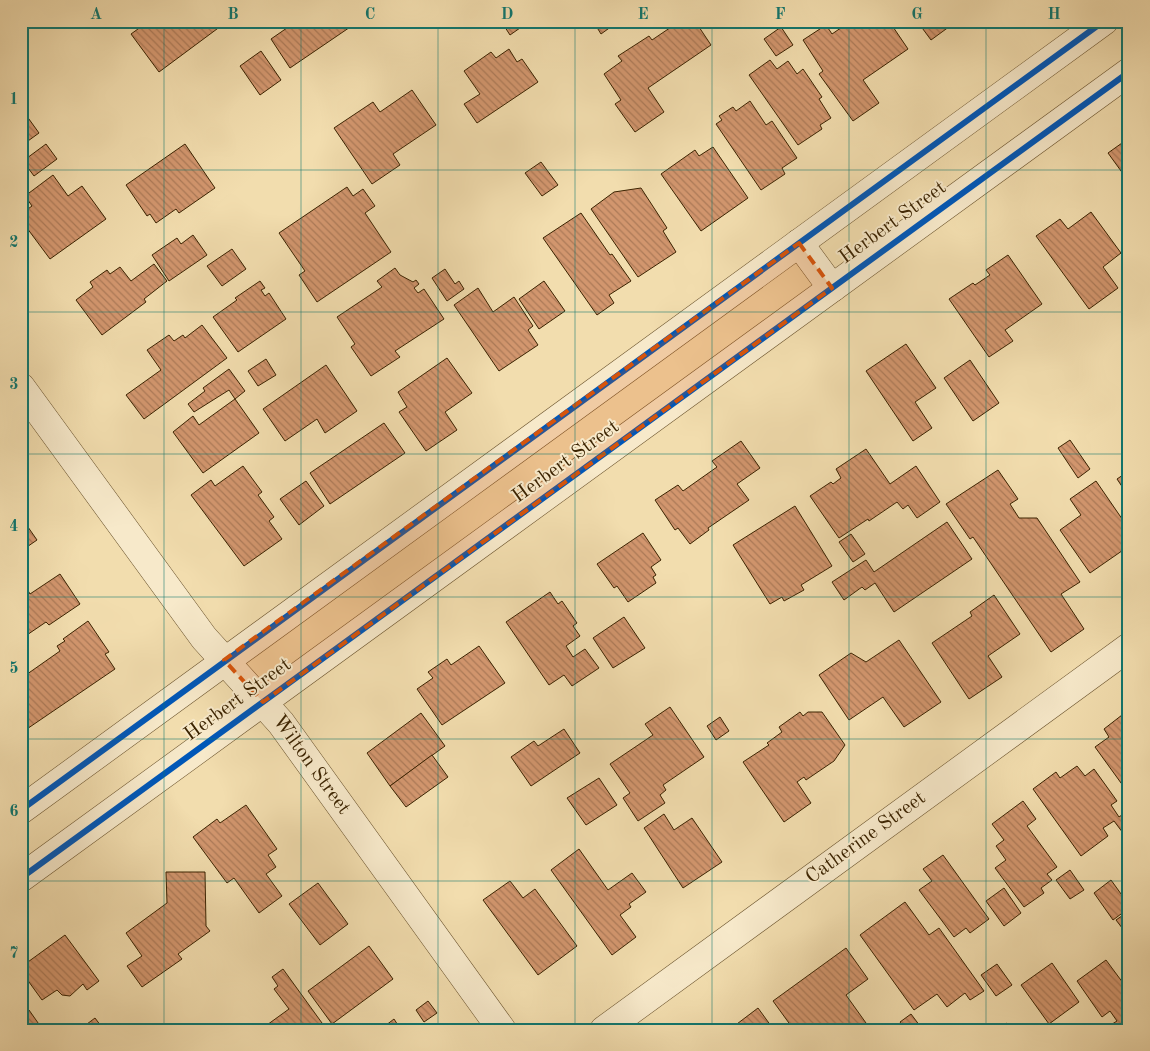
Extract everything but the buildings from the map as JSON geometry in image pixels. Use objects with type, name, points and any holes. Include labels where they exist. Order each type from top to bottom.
[{"type":"street","name":"Herbert Street","points":[[21,810],[224,660],[1104,21]]},
{"type":"street","name":"Herbert Street","points":[[21,878],[1129,72]]},
{"type":"street","points":[[799,242],[832,288]]},
{"type":"street","name":"Wilton Street","points":[[21,387],[204,638],[263,702],[289,734],[502,1030]]},
{"type":"street","name":"Catherine Street","points":[[604,1030],[1129,647]]},
{"type":"highlighted area","points":[[799,243],[832,288],[263,702],[224,660]]},
{"type":"cycle path","points":[[21,810],[1104,21]]},
{"type":"cycle path","points":[[21,878],[1129,72]]}]
